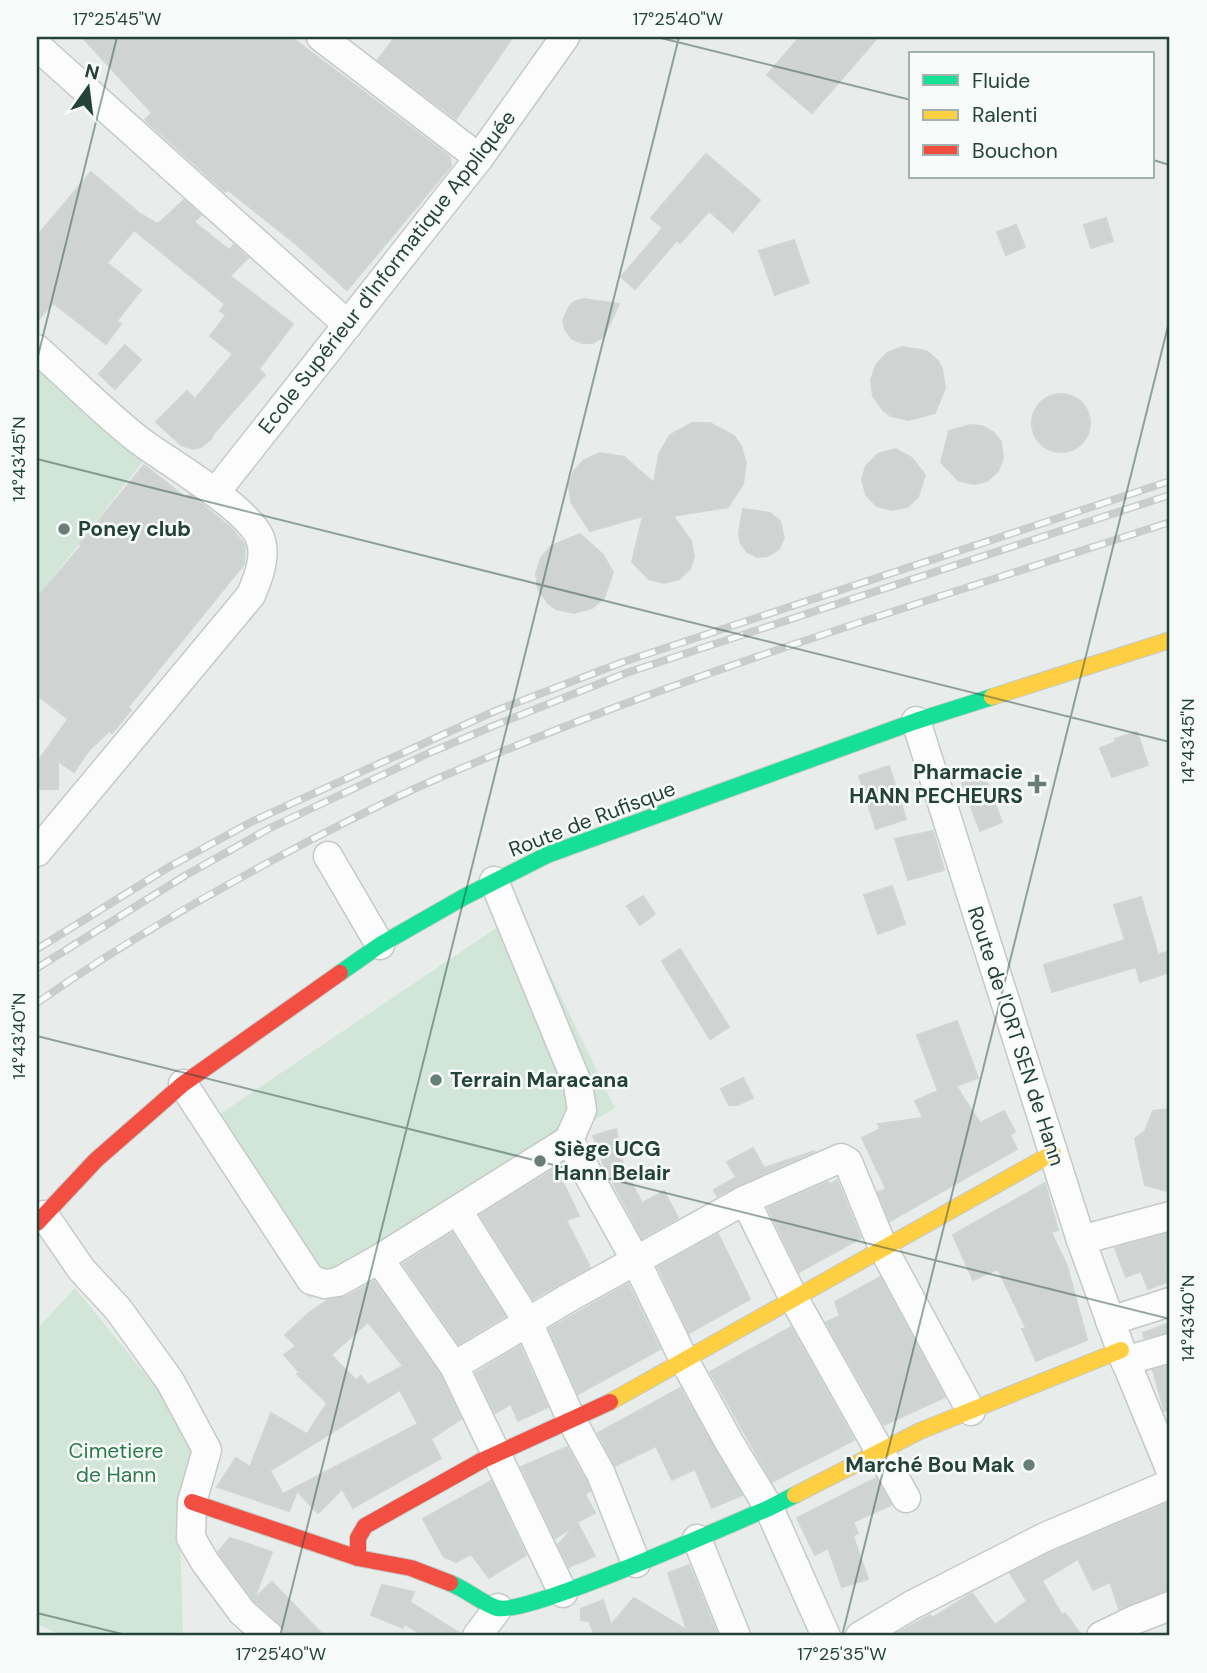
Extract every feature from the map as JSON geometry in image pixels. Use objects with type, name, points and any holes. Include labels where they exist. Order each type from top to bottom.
[{"type":"street","points":[[321,37],[479,158]]},
{"type":"street","name":"Ecole Supérieur d'Informatique Appliquée","points":[[215,493],[479,158],[552,40]]},
{"type":"street","points":[[37,46],[348,325]]},
{"type":"street","points":[[37,349],[139,440],[215,493],[248,522],[260,538],[262,553],[259,575],[251,595],[37,852]]},
{"type":"street","name":"Route de Rufisque","points":[[40,1219],[96,1160],[183,1084],[380,945],[494,881],[547,855],[916,721],[1170,640]]},
{"type":"street","name":"Route de l'ORT SEN de Hann","points":[[916,721],[1081,1240],[1123,1355],[1170,1469]]},
{"type":"street","points":[[328,856],[380,945]]},
{"type":"street","points":[[183,1084],[311,1280],[325,1284],[338,1282],[379,1259],[569,1140],[582,1110],[578,1084],[494,881]]},
{"type":"street","points":[[569,1140],[636,1261],[684,1360],[769,1508],[826,1636]]},
{"type":"street","points":[[358,1558],[358,1538],[365,1526],[496,1455],[572,1421],[884,1250],[1053,1153]]},
{"type":"street","points":[[454,1366],[746,1200],[841,1158],[848,1162],[884,1250],[971,1411]]},
{"type":"street","points":[[746,1200],[794,1299],[906,1498]]},
{"type":"street","points":[[458,1211],[528,1322],[572,1421],[601,1474],[636,1563]]},
{"type":"street","points":[[1081,1240],[1170,1216]]},
{"type":"street","points":[[40,1219],[118,1309],[170,1381],[208,1450],[192,1502],[191,1538],[242,1612],[269,1636]]},
{"type":"street","points":[[379,1259],[454,1366],[562,1593]]},
{"type":"street","points":[[1111,1321],[1170,1302]]},
{"type":"street","points":[[192,1502],[358,1558],[411,1568],[457,1586],[498,1608],[526,1606],[769,1508],[920,1431],[1123,1355],[1170,1348]]},
{"type":"street","points":[[860,1636],[912,1605],[1045,1537],[1170,1485]]},
{"type":"street","points":[[696,1539],[736,1636]]},
{"type":"street","points":[[1101,1636],[1170,1606]]},
{"type":"street","points":[[478,1636],[498,1608]]},
{"type":"green space","name":"Poney club","points":[[37,366],[144,460],[37,598]]},
{"type":"green space","name":"Terrain Maracana","points":[[520,912],[615,1108],[461,1200],[309,1299],[202,1126]]},
{"type":"green space","name":"Cimetiere de Hann","points":[[75,1288],[203,1445],[180,1533],[183,1636],[63,1636],[37,1624],[37,1329]]},
{"type":"building","points":[[82,37],[291,37],[450,157],[451,166],[347,290],[296,244],[228,190],[225,192],[145,120],[152,113]]},
{"type":"building","points":[[395,37],[513,37],[456,119],[378,60]]},
{"type":"building","points":[[800,37],[878,37],[812,113],[767,75]]},
{"type":"building","points":[[706,154],[760,200],[733,232],[709,211],[680,243],[677,240],[635,289],[621,277],[663,228],[651,218]]},
{"type":"building","points":[[91,172],[139,213],[158,224],[184,200],[201,215],[194,222],[229,250],[234,245],[248,258],[230,276],[293,324],[259,369],[265,375],[211,439],[201,447],[194,449],[181,445],[156,422],[187,391],[195,399],[233,354],[210,336],[226,315],[220,311],[225,304],[134,230],[107,263],[141,290],[117,321],[121,324],[106,344],[53,303],[37,321],[37,236]]},
{"type":"building","points":[[1106,218],[1113,241],[1091,248],[1084,225]]},
{"type":"building","points":[[1016,225],[1025,247],[1006,255],[997,232]]},
{"type":"building","points":[[794,240],[809,283],[775,295],[759,251]]},
{"type":"building","points":[[584,299],[619,304],[604,336],[593,343],[572,339],[563,320],[574,302]]},
{"type":"building","points":[[125,345],[141,360],[115,389],[99,374]]},
{"type":"building","points":[[902,347],[926,351],[938,361],[942,369],[945,388],[935,413],[909,420],[891,416],[873,396],[871,380],[876,365],[887,353]]},
{"type":"building","points":[[1055,394],[1067,394],[1082,402],[1090,417],[1090,429],[1082,444],[1067,452],[1055,452],[1040,444],[1032,429],[1032,417],[1040,402]]},
{"type":"building","points":[[692,423],[710,423],[734,436],[741,446],[746,463],[743,484],[728,507],[673,516],[691,541],[694,557],[690,569],[679,579],[664,583],[649,579],[632,562],[643,516],[590,531],[571,502],[569,486],[574,471],[584,460],[600,453],[624,457],[654,483],[659,454],[670,435]]},
{"type":"building","points":[[970,425],[982,426],[993,432],[1001,442],[1003,458],[998,471],[987,481],[974,484],[958,480],[941,462],[949,431]]},
{"type":"building","points":[[896,449],[912,458],[925,475],[918,497],[907,507],[892,510],[877,506],[866,495],[862,479],[866,466],[878,454]]},
{"type":"building","points":[[144,465],[186,498],[192,496],[232,529],[245,545],[244,564],[128,707],[131,710],[112,733],[109,731],[89,750],[74,772],[58,761],[58,789],[37,789],[37,763],[68,719],[37,695],[37,598]]},
{"type":"building","points":[[743,509],[770,513],[780,521],[784,538],[779,549],[768,556],[757,557],[747,552],[740,542],[739,533]]},
{"type":"building","points":[[580,534],[603,555],[613,572],[604,598],[592,608],[574,613],[556,609],[548,603],[538,589],[536,574],[541,558],[551,546]]},
{"type":"building","points":[[1137,732],[1148,765],[1112,777],[1100,748],[1116,742],[1115,739]]},
{"type":"building","points":[[889,766],[906,819],[876,829],[859,776]]},
{"type":"building","points":[[984,775],[1002,822],[980,831],[962,783]]},
{"type":"building","points":[[933,831],[944,870],[908,880],[895,839]]},
{"type":"building","points":[[892,886],[905,924],[878,934],[864,895]]},
{"type":"building","points":[[643,896],[655,914],[640,925],[627,906]]},
{"type":"building","points":[[1141,897],[1158,955],[1170,951],[1170,972],[1140,982],[1136,967],[1052,992],[1044,965],[1125,940],[1114,905]]},
{"type":"building","points":[[680,949],[729,1027],[710,1039],[662,961]]},
{"type":"building","points":[[957,1021],[978,1078],[956,1086],[980,1123],[1004,1111],[1015,1132],[1010,1135],[1017,1149],[890,1221],[878,1192],[886,1189],[862,1138],[880,1129],[878,1124],[923,1118],[915,1101],[938,1091],[917,1035]]},
{"type":"building","points":[[743,1078],[753,1098],[737,1105],[729,1105],[721,1089]]},
{"type":"building","points":[[1170,1109],[1170,1192],[1145,1185],[1135,1139],[1145,1131],[1153,1111]]},
{"type":"building","points":[[616,1129],[624,1169],[642,1203],[664,1191],[678,1218],[642,1238],[605,1168],[593,1136]]},
{"type":"building","points":[[753,1148],[764,1168],[815,1151],[717,1196],[714,1190],[736,1177],[727,1162]]},
{"type":"building","points":[[556,1168],[579,1216],[566,1220],[590,1267],[533,1299],[480,1215]]},
{"type":"building","points":[[837,1180],[861,1238],[799,1272],[768,1208]]},
{"type":"building","points":[[1045,1183],[1058,1230],[1051,1232],[1067,1266],[1087,1340],[1036,1361],[1022,1329],[1026,1328],[998,1269],[973,1280],[953,1235]]},
{"type":"building","points":[[452,1233],[505,1316],[459,1344],[403,1264]]},
{"type":"building","points":[[1170,1233],[1170,1264],[1165,1265],[1170,1281],[1148,1289],[1141,1271],[1126,1277],[1115,1248]]},
{"type":"building","points":[[718,1234],[750,1299],[689,1333],[658,1267]]},
{"type":"building","points":[[880,1277],[945,1397],[884,1425],[826,1322],[840,1316],[835,1302]]},
{"type":"building","points":[[374,1281],[440,1374],[461,1419],[431,1439],[441,1458],[353,1508],[342,1489],[318,1513],[297,1491],[289,1511],[217,1487],[236,1458],[250,1467],[271,1413],[307,1434],[327,1403],[297,1374],[299,1372],[284,1355],[296,1346],[285,1335],[328,1300],[346,1297]],"holes":[[[368,1322],[403,1366],[368,1385],[361,1376],[356,1380],[331,1355]],[[400,1390],[418,1424],[283,1494],[270,1471]]]},
{"type":"building","points":[[628,1284],[660,1349],[578,1394],[549,1329]]},
{"type":"building","points":[[1170,1323],[1170,1332],[1144,1338],[1143,1333]]},
{"type":"building","points":[[791,1327],[854,1440],[772,1482],[710,1372]]},
{"type":"building","points":[[520,1346],[548,1407],[518,1421],[511,1404],[495,1413],[476,1373]]},
{"type":"building","points":[[1170,1365],[1170,1410],[1164,1411],[1153,1370]]},
{"type":"building","points":[[680,1388],[742,1495],[712,1508],[695,1469],[672,1480],[656,1446],[615,1466],[598,1433]]},
{"type":"building","points":[[567,1447],[586,1481],[590,1491],[585,1494],[595,1513],[577,1522],[595,1556],[569,1567],[558,1545],[574,1527],[555,1538],[521,1467]]},
{"type":"building","points":[[876,1478],[891,1505],[853,1522],[858,1533],[853,1536],[868,1579],[842,1587],[828,1548],[815,1555],[797,1518]]},
{"type":"building","points":[[491,1481],[526,1555],[489,1578],[471,1554],[456,1562],[444,1557],[423,1519]]},
{"type":"building","points":[[1170,1502],[1170,1590],[1119,1609],[1110,1582],[1093,1590],[1078,1559],[1042,1581],[1062,1615],[1065,1613],[1082,1636],[892,1636],[930,1615],[932,1618],[972,1593],[995,1625],[1027,1601],[1010,1573],[1052,1552]]},
{"type":"building","points":[[230,1538],[272,1552],[254,1599],[272,1582],[324,1636],[285,1636],[280,1624],[254,1601],[218,1552]]},
{"type":"building","points":[[689,1565],[718,1636],[595,1636],[589,1621],[581,1620],[581,1609],[603,1600],[611,1625],[634,1598],[687,1630],[668,1573]]},
{"type":"building","points":[[382,1585],[414,1592],[410,1602],[461,1636],[425,1636],[404,1624],[403,1628],[371,1615]]},
{"type":"railway","points":[[37,949],[169,867],[253,821],[495,711],[623,662],[1170,481]]},
{"type":"railway","points":[[37,968],[186,875],[270,828],[493,726],[626,673],[1170,495]]},
{"type":"railway","points":[[37,1003],[201,900],[303,844],[432,781],[522,743],[705,675],[1170,522]]},
{"type":"traffic: fast","points":[[340,973],[380,945],[464,897],[547,855],[916,721],[992,697]]},
{"type":"traffic: fast","points":[[450,1583],[497,1608],[516,1607],[629,1567],[795,1495]]},
{"type":"traffic: slow","points":[[992,697],[1170,640]]},
{"type":"traffic: slow","points":[[610,1402],[1053,1153]]},
{"type":"traffic: slow","points":[[795,1495],[920,1431],[1121,1350]]},
{"type":"traffic: jam","points":[[37,1223],[96,1160],[183,1084],[340,973]]},
{"type":"traffic: jam","points":[[358,1558],[358,1538],[365,1526],[481,1461],[610,1402]]},
{"type":"traffic: jam","points":[[192,1502],[358,1558],[411,1568],[450,1583]]},
{"type":"place","name":"Poney club","points":[[64,529]]},
{"type":"place","name":"Pharmacie HANN PECHEURS","points":[[1037,784]]},
{"type":"place","name":"Terrain Maracana","points":[[436,1080]]},
{"type":"place","name":"Siège UCG Hann Belair","points":[[540,1161]]},
{"type":"place","name":"Marché Bou Mak","points":[[1029,1465]]}]
